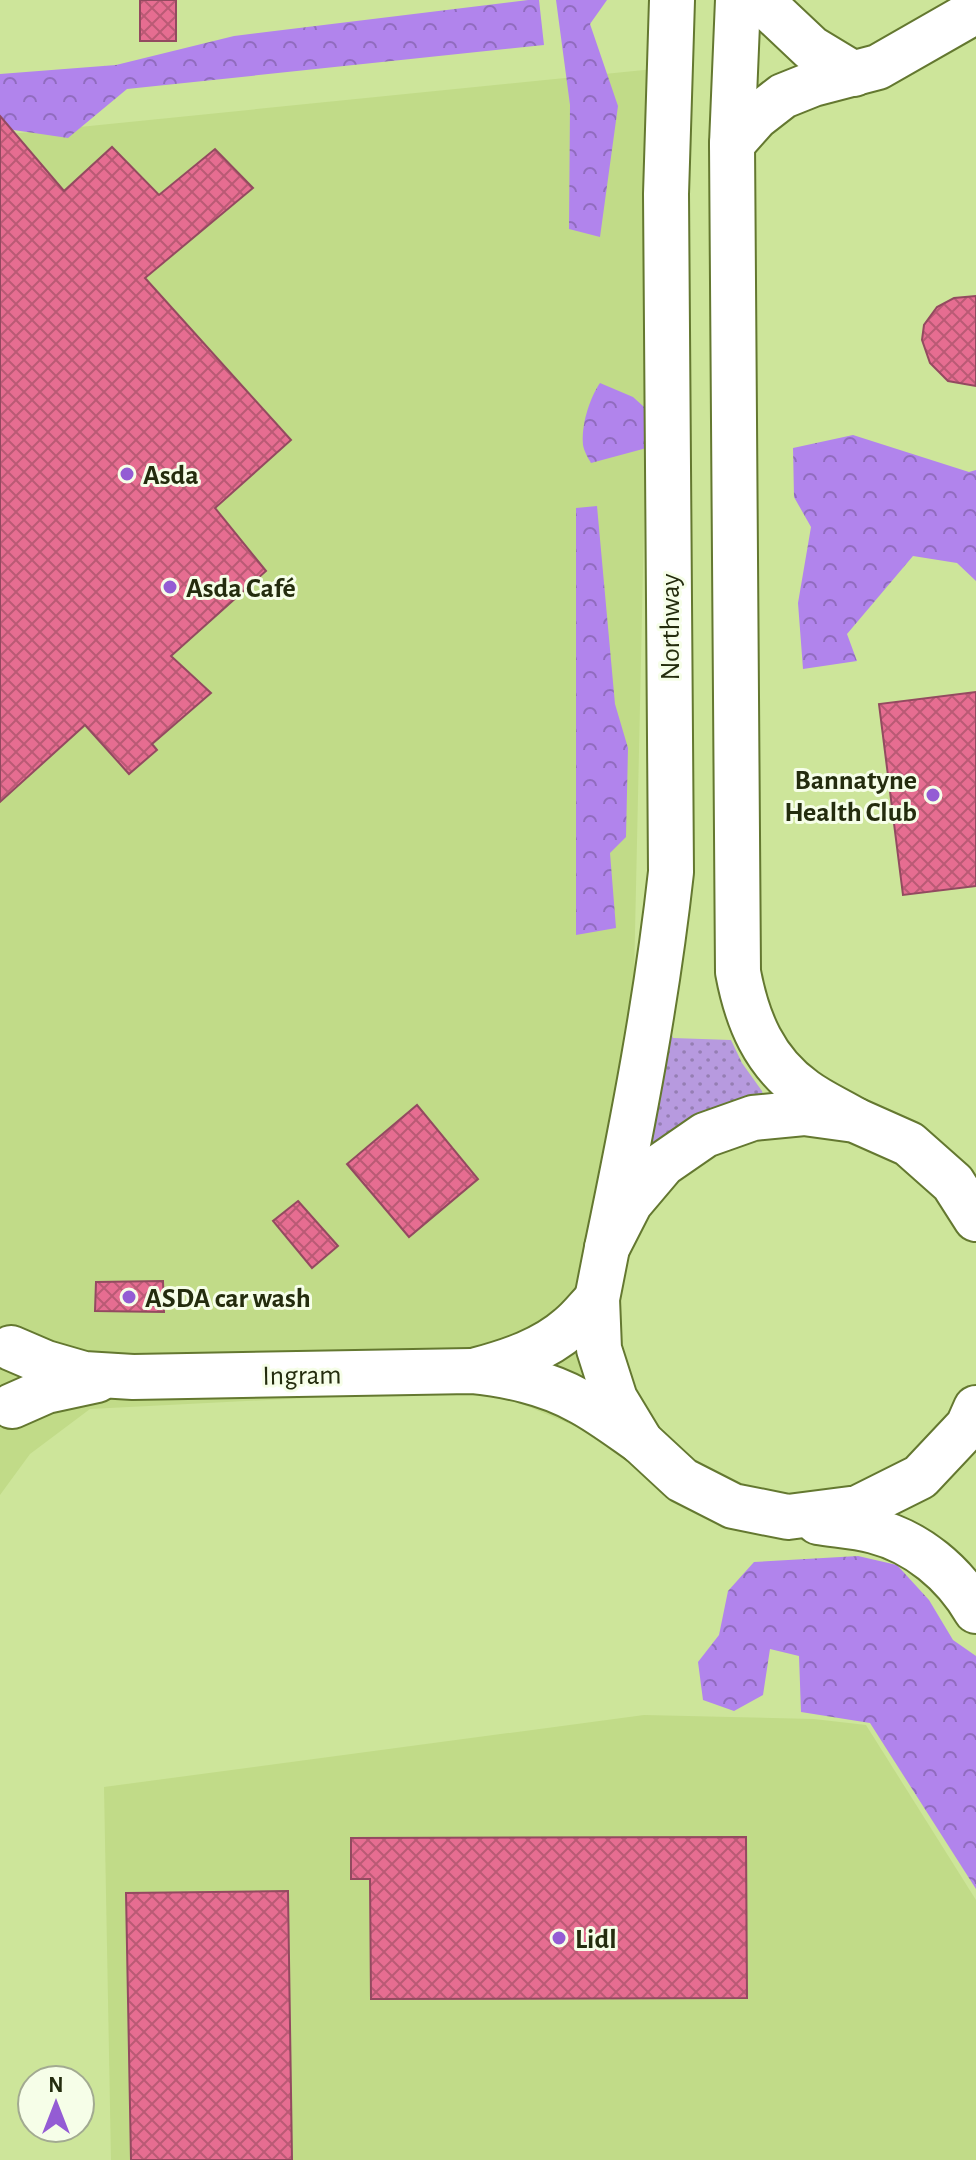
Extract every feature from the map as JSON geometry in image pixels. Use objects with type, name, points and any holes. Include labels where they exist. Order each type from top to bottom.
[{"type":"street","name":"Northway","points":[[641,1442],[615,1399],[599,1349],[597,1299],[641,1083],[671,872],[666,194],[672,0]]},
{"type":"street","points":[[738,0],[732,144],[738,972],[744,1005],[771,1059],[804,1091],[855,1120],[909,1144],[953,1183],[976,1219]]},
{"type":"street","points":[[760,0],[811,48],[854,74]]},
{"type":"street","points":[[732,144],[756,117],[783,96],[813,84],[878,67],[976,11]]},
{"type":"street","points":[[607,1248],[630,1203],[663,1164],[705,1135],[766,1116],[804,1113],[855,1120]]},
{"type":"street","name":"Ingram","points":[[471,1371],[509,1361],[543,1346],[570,1327],[597,1299]]},
{"type":"street","points":[[4,1418],[18,1387],[17,1367],[5,1341]]},
{"type":"street","name":"Ingram","points":[[5,1341],[46,1363],[84,1374],[133,1377],[471,1371],[508,1375],[578,1400],[641,1442]]},
{"type":"street","name":"Ingram","points":[[4,1418],[46,1391],[84,1382],[133,1377]]},
{"type":"street","points":[[788,1517],[858,1508],[920,1477],[968,1426],[976,1408]]},
{"type":"street","points":[[641,1442],[682,1480],[733,1506],[875,1531],[910,1546],[942,1567],[976,1611]]},
{"type":"shaded area","points":[[654,69],[634,978],[606,1140],[587,1431],[486,1389],[90,1409],[30,1454],[0,1495],[0,135]]},
{"type":"shaded area","points":[[672,1035],[673,1038],[731,1040],[763,1096],[651,1151],[649,1143]]},
{"type":"shaded area","points":[[644,1715],[814,1719],[866,1725],[976,1900],[976,2160],[111,2160],[104,1787]]},
{"type":"green space","points":[[539,0],[544,45],[127,89],[68,138],[0,128],[0,74],[116,65],[234,36]]},
{"type":"green space","points":[[556,0],[607,0],[590,24],[618,106],[600,237],[569,229],[570,105]]},
{"type":"green space","points":[[600,383],[633,397],[653,415],[654,446],[591,463],[584,447],[583,430],[589,405]]},
{"type":"green space","points":[[853,435],[969,472],[976,470],[976,581],[957,563],[913,556],[847,634],[857,661],[803,669],[798,603],[811,527],[794,497],[793,448]]},
{"type":"green space","points":[[597,506],[615,704],[628,748],[626,837],[610,853],[616,928],[576,935],[576,508]]},
{"type":"green space","points":[[858,1556],[897,1565],[929,1600],[953,1640],[976,1656],[976,1889],[870,1723],[801,1712],[799,1656],[770,1649],[763,1695],[734,1711],[703,1700],[698,1662],[719,1635],[728,1591],[754,1562]]},
{"type":"building","points":[[140,0],[176,0],[176,41],[140,41]]},
{"type":"building","name":"Asda","points":[[0,116],[64,191],[112,147],[159,195],[215,149],[253,188],[145,278],[291,440],[215,508],[266,571],[171,656],[211,693],[152,744],[157,750],[129,774],[85,725],[0,802]]},
{"type":"building","points":[[976,296],[976,386],[948,381],[930,363],[922,340],[924,325],[937,307],[954,298]]},
{"type":"building","name":"Bannatyne Health Club","points":[[976,692],[976,886],[903,895],[879,704]]},
{"type":"building","points":[[417,1105],[478,1179],[409,1237],[347,1164]]},
{"type":"building","points":[[298,1201],[338,1246],[312,1268],[273,1221]]},
{"type":"building","name":"ASDA car wash","points":[[163,1281],[164,1312],[95,1311],[96,1282]]},
{"type":"building","name":"Lidl","points":[[746,1837],[747,1998],[371,1999],[370,1879],[351,1879],[351,1838]]},
{"type":"building","points":[[288,1891],[292,2160],[131,2160],[126,1893]]},
{"type":"place","name":"Asda","points":[[127,474]]},
{"type":"place","name":"Asda Café","points":[[170,587]]},
{"type":"place","name":"Bannatyne Health Club","points":[[933,795]]},
{"type":"place","name":"ASDA car wash","points":[[129,1297]]},
{"type":"place","name":"Lidl","points":[[559,1938]]}]
